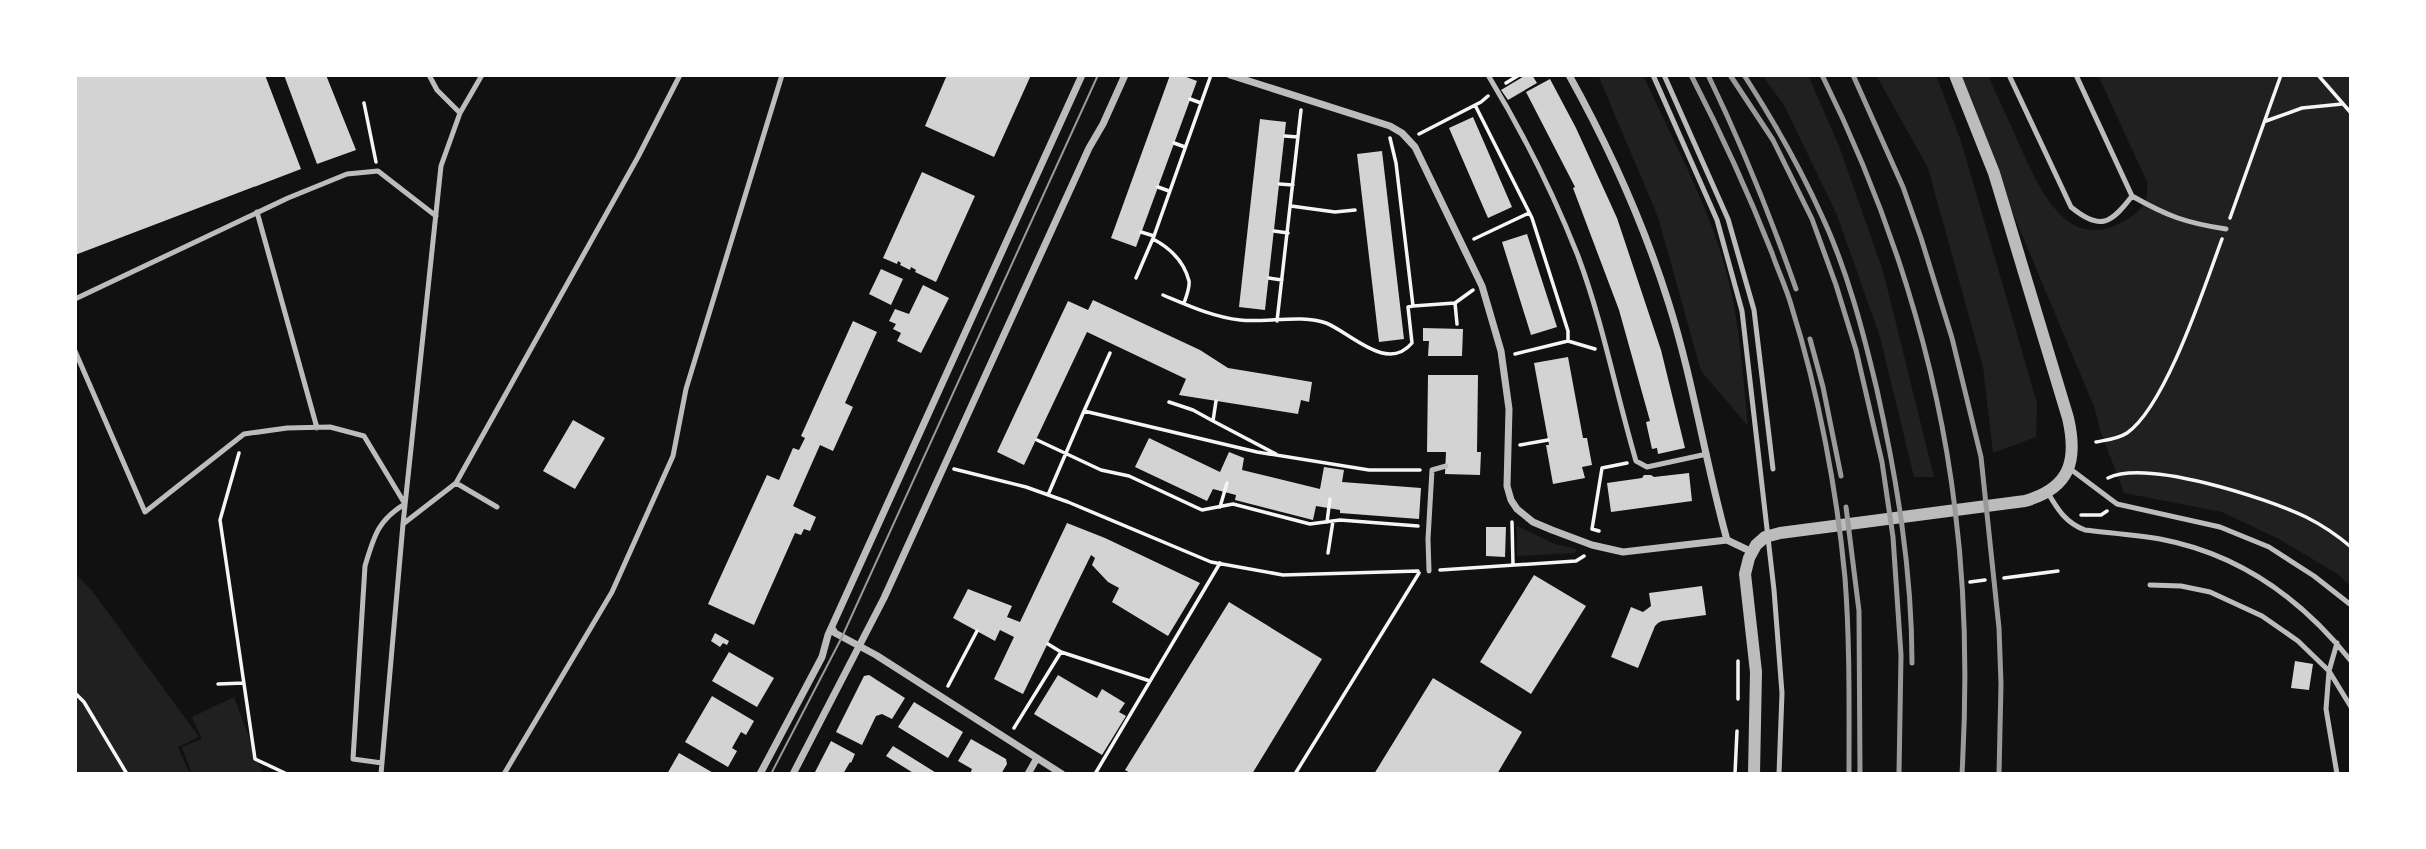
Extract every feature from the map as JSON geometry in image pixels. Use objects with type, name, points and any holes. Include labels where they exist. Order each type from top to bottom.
[{"type":"street","points":[[760,774],[822,657],[832,628],[1082,75]]},
{"type":"street","points":[[793,774],[860,646],[1125,75]]},
{"type":"street","points":[[1230,75],[1390,126],[1408,138],[1418,153],[1482,286],[1503,357],[1509,409],[1507,486],[1517,509],[1533,522],[1592,545],[1623,552],[1727,540],[1752,552]]},
{"type":"street","points":[[1570,75],[1614,162],[1641,225],[1668,301],[1727,540]]},
{"type":"street","points":[[1754,774],[1756,672],[1745,574],[1752,552],[1760,540],[1780,533],[2010,504],[2048,493],[2062,480],[2069,468],[2073,444],[2068,418],[1994,173],[1955,75]]},
{"type":"street","points":[[832,628],[835,633],[860,646],[1062,774]]},
{"type":"street","points":[[1028,774],[1037,758]]},
{"type":"lane","points":[[429,75],[438,90],[460,113]]},
{"type":"lane","points":[[381,774],[403,524],[441,166],[460,113],[482,75]]},
{"type":"lane","points":[[403,524],[456,483],[638,157],[680,75]]},
{"type":"lane","points":[[504,774],[612,592],[673,456],[686,389],[782,75]]},
{"type":"lane","points":[[1488,75],[1561,217],[1578,258],[1636,461],[1647,467],[1707,454]]},
{"type":"lane","points":[[1653,75],[1717,220],[1744,324],[1774,590],[1782,693],[1779,774]]},
{"type":"lane","points":[[1664,75],[1728,219],[1754,310],[1773,469]]},
{"type":"lane","points":[[2009,75],[2071,208],[2084,218],[2103,222],[2118,215],[2132,196]]},
{"type":"lane","points":[[2076,75],[2132,196],[2176,219],[2226,229]]},
{"type":"lane","points":[[75,299],[257,212],[347,174],[378,171],[436,216]]},
{"type":"lane","points":[[257,212],[317,428]]},
{"type":"lane","points":[[75,351],[145,512],[244,434],[287,428],[330,427],[364,436],[405,504]]},
{"type":"lane","points":[[1429,570],[1432,470],[1446,466]]},
{"type":"lane","points":[[2069,468],[2117,504],[2220,527],[2269,547],[2314,576],[2351,606]]},
{"type":"lane","points":[[456,483],[497,507]]},
{"type":"lane","points":[[2048,493],[2061,515],[2076,527],[2161,539],[2201,550],[2239,565],[2310,614],[2351,661]]},
{"type":"lane","points":[[382,763],[353,759],[365,566],[373,540],[387,514],[405,504]]},
{"type":"lane","points":[[2150,585],[2181,586],[2210,592],[2262,616],[2298,641],[2329,671],[2351,707]]},
{"type":"lane","points":[[2337,643],[2329,671],[2326,709],[2337,774]]},
{"type":"path","points":[[1136,278],[1211,75]]},
{"type":"path","points":[[1408,138],[1475,105],[1519,75]]},
{"type":"path","points":[[2096,442],[2126,434],[2137,424],[2169,372],[2196,310],[2281,75]]},
{"type":"path","points":[[2318,75],[2351,113]]},
{"type":"path","points":[[1278,321],[1302,98]]},
{"type":"path","points":[[1190,99],[1201,103]]},
{"type":"path","points":[[364,103],[378,171]]},
{"type":"path","points":[[2265,122],[2302,108],[2342,104]]},
{"type":"path","points":[[1475,105],[1529,213],[1568,331],[1568,341]]},
{"type":"path","points":[[1390,126],[1390,144],[1396,163],[1413,306]]},
{"type":"path","points":[[1285,136],[1298,137]]},
{"type":"path","points":[[1174,143],[1186,147]]},
{"type":"path","points":[[1279,184],[1293,185]]},
{"type":"path","points":[[1158,187],[1170,191]]},
{"type":"path","points":[[1291,206],[1335,212],[1355,210]]},
{"type":"path","points":[[1463,244],[1529,213]]},
{"type":"path","points":[[1274,231],[1288,233]]},
{"type":"path","points":[[1142,232],[1171,249],[1181,265],[1189,283],[1184,303]]},
{"type":"path","points":[[1269,278],[1282,280]]},
{"type":"path","points":[[1163,295],[1218,316],[1240,320],[1308,320],[1326,323],[1369,350],[1396,354],[1405,351],[1412,343],[1408,307],[1455,303],[1467,292],[1482,286]]},
{"type":"path","points":[[1455,303],[1457,324]]},
{"type":"path","points":[[1503,357],[1568,341],[1607,352]]},
{"type":"path","points":[[1048,495],[1110,353]]},
{"type":"path","points":[[1213,421],[1216,401]]},
{"type":"path","points":[[1169,402],[1193,410],[1281,456]]},
{"type":"path","points":[[1084,411],[1281,456],[1369,470],[1432,470]]},
{"type":"path","points":[[244,434],[220,520],[255,759],[287,774]]},
{"type":"path","points":[[1037,440],[1101,470],[1129,476],[1202,510],[1233,504],[1310,524],[1333,521],[1429,526]]},
{"type":"path","points":[[1508,447],[1548,440]]},
{"type":"path","points":[[1599,531],[1592,529],[1602,468],[1636,461]]},
{"type":"path","points":[[945,466],[1048,495],[1220,563],[1283,575],[1420,571],[1576,561],[1587,555],[1592,545]]},
{"type":"path","points":[[2108,478],[2118,473],[2166,474],[2266,502],[2320,525],[2351,547]]},
{"type":"path","points":[[1220,507],[1227,484]]},
{"type":"path","points":[[1327,522],[1330,499]]},
{"type":"path","points":[[2061,515],[2102,515],[2117,504]]},
{"type":"path","points":[[1513,565],[1512,517],[1517,509]]},
{"type":"path","points":[[1328,554],[1333,521]]},
{"type":"path","points":[[1095,774],[1220,563]]},
{"type":"path","points":[[1294,774],[1420,571]]},
{"type":"path","points":[[2004,578],[2057,571]]},
{"type":"path","points":[[1969,582],[1985,580]]},
{"type":"path","points":[[942,698],[977,631]]},
{"type":"path","points":[[1048,644],[1062,652],[1150,681]]},
{"type":"path","points":[[1008,739],[1062,652]]},
{"type":"path","points":[[1738,656],[1738,711]]},
{"type":"path","points":[[218,684],[244,683]]},
{"type":"path","points":[[75,693],[84,702],[127,774]]},
{"type":"path","points":[[1735,774],[1738,724]]},
{"type":"shaded area","points":[[1598,75],[1643,75],[1701,200],[1720,252],[1732,296],[1748,426],[1701,371],[1658,217]]},
{"type":"shaded area","points":[[1762,75],[1808,75],[1839,146],[1883,271],[1934,477],[1914,477],[1880,337],[1837,215],[1784,105]]},
{"type":"shaded area","points":[[1876,75],[1936,75],[1961,141],[2037,403],[2036,437],[1993,453],[1983,367],[1928,168]]},
{"type":"shaded area","points":[[1955,75],[1988,75],[2036,179],[2058,212],[2071,223],[2087,229],[2105,229],[2126,220],[2141,209],[2146,200],[2147,182],[2098,75],[2351,75],[2351,586],[2339,575],[2279,539],[2222,512],[2124,493],[2100,430],[2095,409]]},
{"type":"shaded area","points":[[1517,526],[1555,544],[1577,549],[1574,553],[1517,556]]},
{"type":"shaded area","points":[[75,573],[93,592],[199,737],[178,747],[190,774],[80,774],[75,768]]},
{"type":"shaded area","points":[[234,697],[263,774],[192,774],[182,747],[202,739],[192,717]]},
{"type":"building","points":[[75,75],[265,75],[301,169],[75,255]]},
{"type":"building","points":[[284,75],[326,75],[356,150],[317,164]]},
{"type":"building","points":[[947,75],[1031,75],[994,157],[925,126]]},
{"type":"building","points":[[1170,75],[1181,75],[1197,81],[1136,247],[1111,238]]},
{"type":"building","points":[[1526,75],[1532,75],[1537,83],[1508,100],[1501,90]]},
{"type":"building","points":[[1550,79],[1576,128],[1617,218],[1661,350],[1685,448],[1658,454],[1657,448],[1652,449],[1646,422],[1650,421],[1619,310],[1573,188],[1575,187],[1526,92]]},
{"type":"building","points":[[1473,117],[1512,207],[1488,218],[1449,128]]},
{"type":"building","points":[[1260,119],[1286,122],[1265,310],[1239,307]]},
{"type":"building","points":[[1382,151],[1404,339],[1379,342],[1357,154]]},
{"type":"building","points":[[922,172],[975,196],[936,282],[915,272],[911,267],[910,270],[900,265],[898,261],[897,264],[883,258]]},
{"type":"building","points":[[1527,234],[1557,327],[1531,335],[1502,242]]},
{"type":"building","points":[[881,269],[903,279],[891,305],[869,294]]},
{"type":"building","points":[[923,285],[949,298],[921,353],[897,341],[901,333],[893,329],[896,324],[889,321],[895,309],[909,314]]},
{"type":"building","points":[[1093,300],[1200,350],[1228,368],[1312,382],[1309,402],[1301,400],[1298,414],[1179,395],[1186,379],[1087,332],[1024,465],[997,452],[1068,301],[1088,310]]},
{"type":"building","points":[[853,321],[877,332],[845,403],[853,407],[833,451],[820,445],[793,506],[816,517],[810,531],[804,529],[801,535],[795,533],[754,625],[708,604],[767,475],[779,480],[793,448],[799,450],[805,438],[801,436]]},
{"type":"building","points":[[1423,328],[1463,329],[1462,356],[1428,356],[1429,341],[1423,341]]},
{"type":"building","points":[[1568,357],[1583,438],[1587,438],[1592,465],[1582,467],[1585,478],[1553,484],[1534,363]]},
{"type":"building","points":[[1428,375],[1478,375],[1477,452],[1481,452],[1480,475],[1445,474],[1446,452],[1427,452]]},
{"type":"building","points":[[573,420],[605,438],[575,489],[543,471]]},
{"type":"building","points":[[1149,438],[1220,472],[1229,452],[1244,458],[1242,470],[1320,489],[1324,467],[1344,470],[1342,482],[1421,488],[1419,519],[1340,513],[1340,510],[1316,506],[1313,520],[1235,500],[1236,495],[1213,489],[1207,501],[1135,467]]},
{"type":"building","points":[[1689,473],[1692,501],[1611,512],[1607,483],[1642,478],[1644,475],[1654,477]]},
{"type":"building","points":[[1067,523],[1200,583],[1168,636],[1112,602],[1119,588],[1108,582],[1092,565],[1095,558],[1091,555],[1023,694],[994,679],[1014,637],[1000,630],[995,641],[953,618],[968,589],[1012,606],[1007,617],[1020,622]]},
{"type":"building","points":[[1486,527],[1506,527],[1505,557],[1486,556]]},
{"type":"building","points":[[1534,575],[1586,606],[1531,694],[1480,662]]},
{"type":"building","points":[[1702,586],[1706,615],[1658,623],[1638,668],[1611,657],[1631,607],[1643,612],[1651,606],[1649,593]]},
{"type":"building","points":[[1229,602],[1322,659],[1252,774],[1132,774],[1125,770]]},
{"type":"building","points":[[715,633],[729,641],[727,645],[723,643],[720,647],[711,641]]},
{"type":"building","points":[[729,652],[774,678],[757,707],[712,681]]},
{"type":"building","points":[[2295,661],[2313,664],[2309,690],[2291,688]]},
{"type":"building","points":[[869,675],[905,698],[892,719],[882,714],[876,716],[862,745],[836,732],[864,676]]},
{"type":"building","points":[[1058,675],[1097,698],[1102,689],[1125,703],[1119,712],[1126,716],[1102,755],[1034,714]]},
{"type":"building","points":[[1433,678],[1522,732],[1497,774],[1374,774]]},
{"type":"building","points":[[712,696],[754,721],[746,735],[741,732],[732,748],[737,751],[728,767],[685,742]]},
{"type":"building","points":[[914,702],[963,732],[948,758],[898,727]]},
{"type":"building","points":[[971,739],[1006,759],[1007,764],[1001,774],[970,774],[972,769],[958,761]]},
{"type":"building","points":[[831,741],[855,754],[851,763],[843,774],[814,774]]},
{"type":"building","points":[[893,746],[938,774],[915,774],[886,756]]},
{"type":"building","points":[[679,753],[715,774],[667,774]]},
{"type":"tram line","points":[[771,774],[842,637],[1098,75]]},
{"type":"railway","points":[[1691,75],[1744,185],[1785,287],[1818,407],[1832,476],[1845,578],[1849,774]]},
{"type":"railway","points":[[1708,75],[1755,180],[1796,289]]},
{"type":"railway","points":[[1730,75],[1773,140],[1812,219],[1856,350],[1882,462],[1893,537],[1901,655],[1899,774]]},
{"type":"railway","points":[[1744,75],[1813,196],[1839,256],[1860,323],[1877,390],[1897,492],[1909,594],[1912,663]]},
{"type":"railway","points":[[1822,75],[1869,179],[1889,232],[1923,341],[1936,397],[1955,509],[1961,575],[1965,674],[1962,774]]},
{"type":"railway","points":[[1853,75],[1903,187],[1921,238],[1952,338],[1981,457],[1999,628],[1999,774]]},
{"type":"railway","points":[[1810,339],[1841,476]]},
{"type":"railway","points":[[1846,507],[1859,611],[1860,774]]}]
